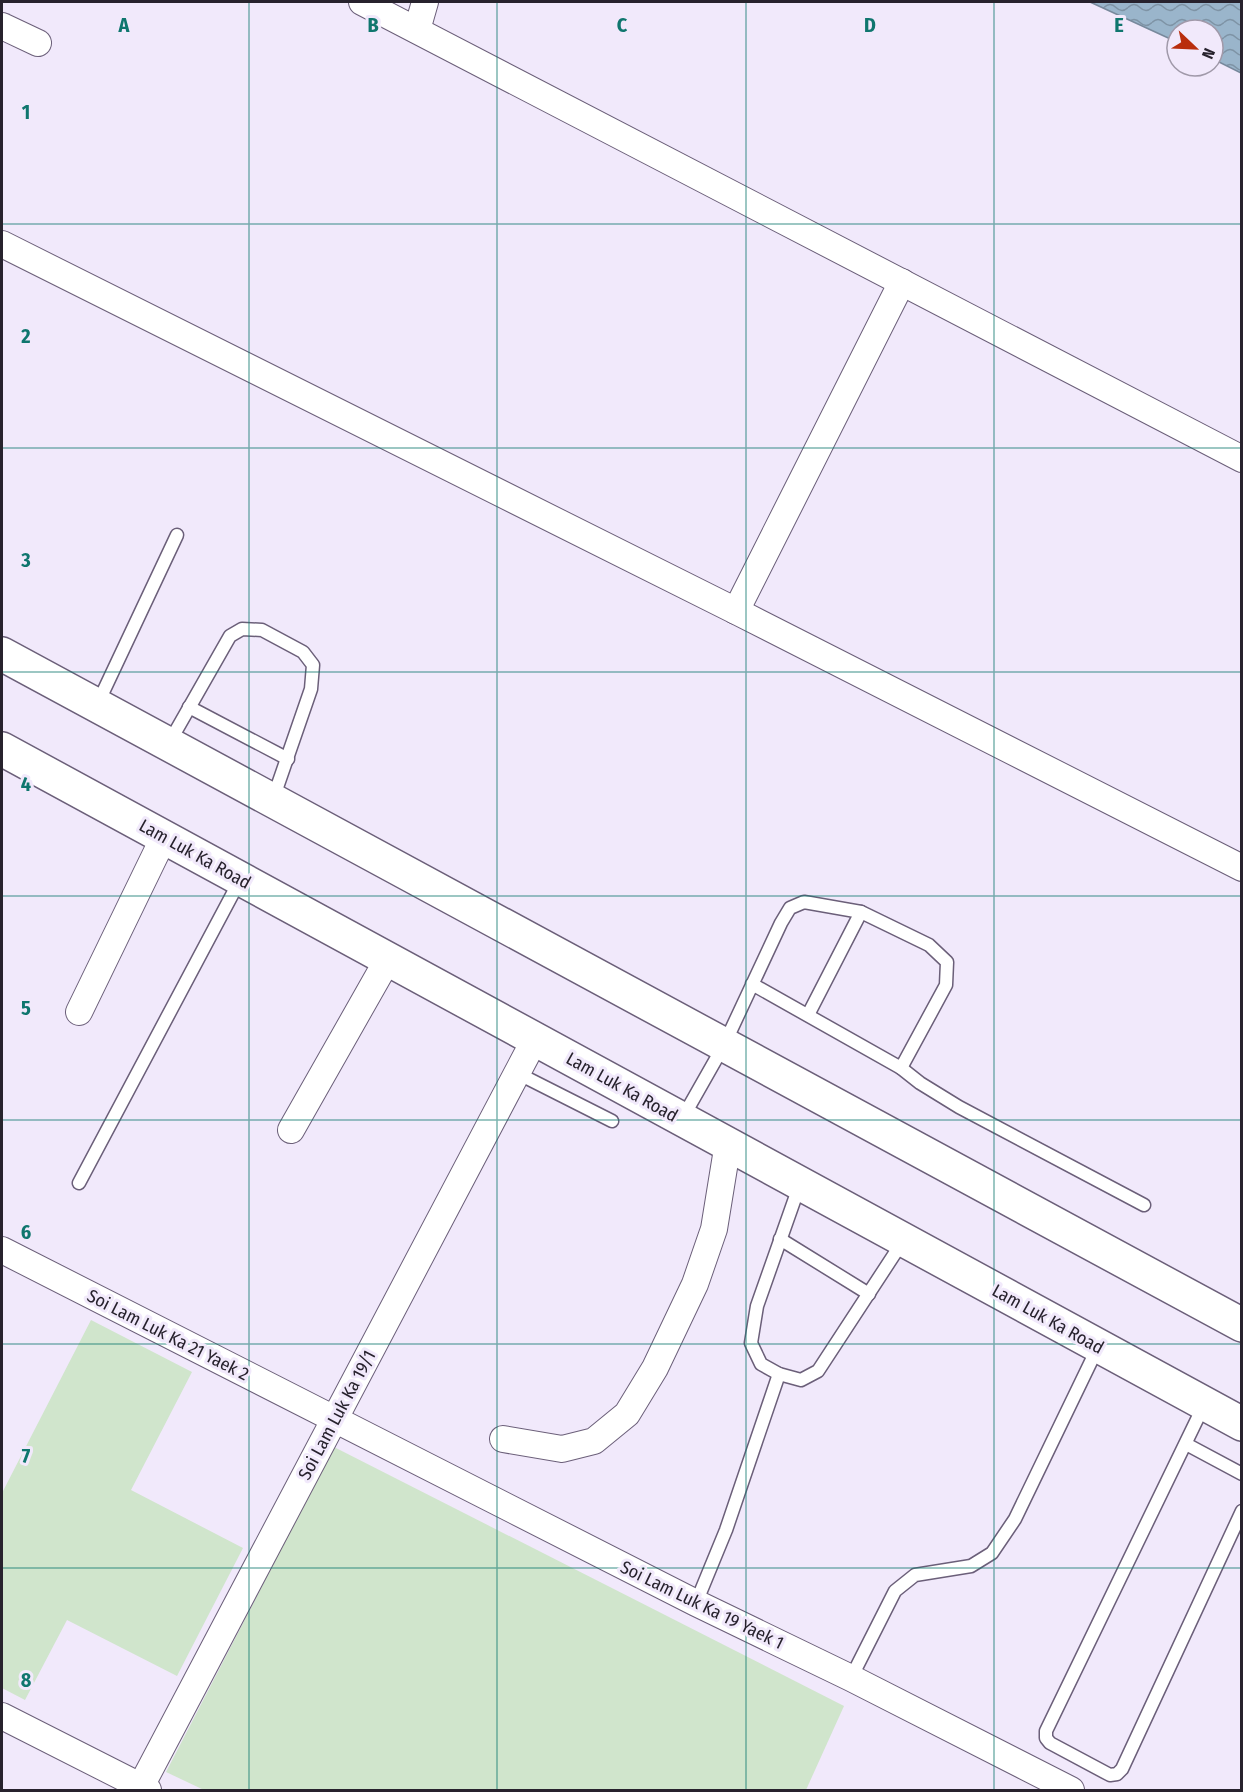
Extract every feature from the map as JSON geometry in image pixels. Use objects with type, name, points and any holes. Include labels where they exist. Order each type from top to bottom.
[{"type":"main road","points":[[2,654],[1242,1325]]},
{"type":"main road","name":"Lam Luk Ka Road","points":[[2,749],[1242,1424]]},
{"type":"street","points":[[362,2],[1242,459]]},
{"type":"street","points":[[417,30],[425,2]]},
{"type":"street","points":[[2,26],[38,43]]},
{"type":"street","points":[[2,244],[736,611],[1242,868]]},
{"type":"street","points":[[736,611],[902,282]]},
{"type":"street","points":[[79,1012],[164,837]]},
{"type":"street","points":[[291,1130],[388,959]]},
{"type":"street","name":"Soi Lam Luk Ka 19/1","points":[[143,1789],[334,1419],[535,1039]]},
{"type":"street","points":[[503,1439],[562,1449],[594,1441],[627,1414],[655,1368],[695,1284],[714,1229],[728,1143]]},
{"type":"street","name":"Soi Lam Luk Ka 21 Yaek 2","points":[[2,1250],[334,1419]]},
{"type":"street","name":"Soi Lam Luk Ka 19 Yaek 1","points":[[334,1419],[1071,1791]]},
{"type":"street","points":[[2,1716],[143,1789]]},
{"type":"lane","points":[[97,706],[177,535]]},
{"type":"lane","points":[[168,744],[230,636],[242,629],[262,630],[303,652],[313,665],[311,689],[273,801]]},
{"type":"lane","points":[[189,707],[288,759]]},
{"type":"lane","points":[[79,1183],[241,879]]},
{"type":"lane","points":[[682,1119],[724,1045],[781,924],[790,908],[804,902],[861,912],[929,945],[946,962],[946,986],[901,1068]]},
{"type":"lane","points":[[808,1015],[861,912]]},
{"type":"lane","points":[[752,984],[901,1068],[958,1107],[1144,1204]]},
{"type":"lane","points":[[517,1073],[612,1121]]},
{"type":"lane","points":[[800,1184],[757,1306],[751,1343],[760,1364],[778,1374],[801,1380],[818,1371],[903,1240]]},
{"type":"lane","points":[[780,1239],[869,1294]]},
{"type":"lane","points":[[851,1678],[895,1591],[915,1575],[971,1566],[992,1552],[1015,1519],[1098,1346]]},
{"type":"lane","points":[[696,1603],[726,1530],[778,1374]]},
{"type":"lane","points":[[1205,1404],[1046,1731],[1046,1738],[1050,1743],[1110,1775],[1122,1769],[1242,1511]]},
{"type":"lane","points":[[1186,1444],[1242,1474]]},
{"type":"green space","points":[[91,1320],[192,1372],[131,1490],[243,1548],[177,1676],[67,1620],[25,1700],[2,1688],[2,1493]]},
{"type":"green space","points":[[334,1447],[844,1706],[806,1790],[204,1790],[166,1772]]},
{"type":"water","points":[[1090,2],[1241,2],[1241,73],[1225,65],[1225,18],[1165,18],[1165,36]]}]
